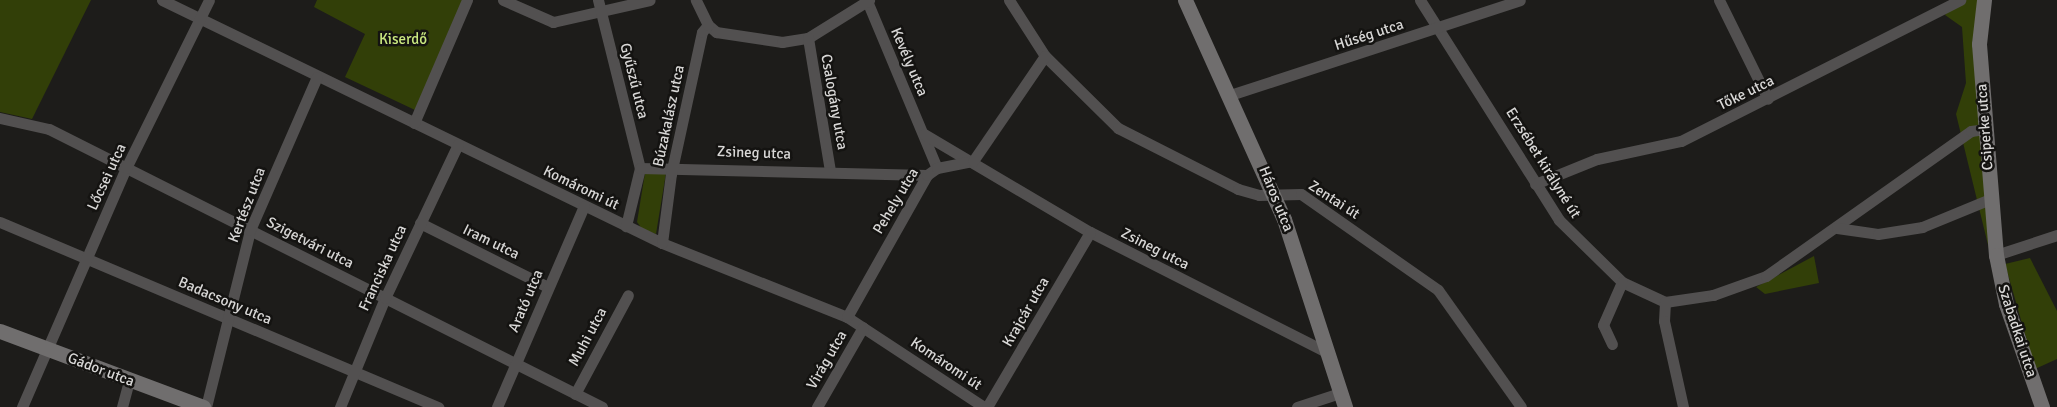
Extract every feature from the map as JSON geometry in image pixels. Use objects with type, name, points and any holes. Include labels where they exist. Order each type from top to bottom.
[{"type":"street","name":"Komáromi út","points":[[162,0],[317,77],[662,243],[847,317],[985,407]]},
{"type":"street","name":"Lőcsei utca","points":[[22,407],[126,168],[209,0]]},
{"type":"street","points":[[414,123],[466,0]]},
{"type":"street","points":[[503,0],[553,22],[601,13],[650,0]]},
{"type":"street","name":"Gyűszű utca","points":[[598,0],[640,168],[626,226]]},
{"type":"street","points":[[696,0],[708,25],[716,32],[758,41],[808,38],[868,1]]},
{"type":"street","name":"Zentai út","points":[[1009,0],[1045,56],[1118,128],[1146,146],[1238,190],[1275,194],[1301,194],[1438,290],[1521,407]]},
{"type":"street","name":"Háros utca","points":[[1185,0],[1227,96],[1275,194],[1329,353],[1342,400]]},
{"type":"street","name":"Erzsébet királyné út","points":[[1420,0],[1435,29],[1490,104],[1535,184],[1576,240],[1622,282],[1665,302]]},
{"type":"street","name":"Hűség utca","points":[[1227,96],[1520,0]]},
{"type":"street","points":[[1719,0],[1768,98]]},
{"type":"street","name":"Tőke utca","points":[[1535,184],[1597,159],[1681,141],[1960,0]]},
{"type":"street","name":"Csiperke utca","points":[[1984,0],[1979,31],[1990,199],[1996,254]]},
{"type":"street","name":"Kevély utca","points":[[868,1],[924,134],[932,171]]},
{"type":"street","name":"Búzakalász utca","points":[[662,243],[702,32],[708,25]]},
{"type":"street","name":"Csalogány utca","points":[[808,38],[830,171]]},
{"type":"street","points":[[924,134],[973,161],[1045,56]]},
{"type":"street","name":"Kertész utca","points":[[204,407],[250,230],[317,77]]},
{"type":"street","name":"Szigetvári utca","points":[[0,118],[49,129],[515,365],[602,407]]},
{"type":"street","points":[[1683,407],[1664,321],[1665,302],[1713,294],[1750,282],[1837,228],[1971,131],[1986,129]]},
{"type":"street","name":"Franciska utca","points":[[340,407],[385,298],[458,144]]},
{"type":"street","name":"Zsineg utca","points":[[973,161],[1090,232],[1329,353]]},
{"type":"street","name":"Pehely utca","points":[[847,317],[932,171],[973,161]]},
{"type":"street","name":"Zsineg utca","points":[[640,168],[932,171]]},
{"type":"street","points":[[1837,228],[1878,234],[1922,227],[1990,199]]},
{"type":"street","name":"Arató utca","points":[[497,407],[584,206]]},
{"type":"street","name":"Badacsony utca","points":[[0,222],[438,407]]},
{"type":"street","name":"Iram utca","points":[[420,223],[548,287]]},
{"type":"street","name":"Krajcár utca","points":[[985,407],[1090,232]]},
{"type":"street","points":[[1996,254],[2057,235]]},
{"type":"street","name":"Szabadkai utca","points":[[1996,254],[2006,304],[2042,407]]},
{"type":"street","points":[[1612,344],[1603,325],[1622,282]]},
{"type":"street","name":"Muhi utca","points":[[575,394],[628,295]]},
{"type":"street","name":"Virág utca","points":[[817,407],[863,327]]},
{"type":"street","name":"Gádor utca","points":[[0,331],[129,381],[204,407]]},
{"type":"street","points":[[122,407],[129,381]]},
{"type":"street","points":[[1298,407],[1342,400]]},
{"type":"green space","points":[[0,0],[91,0],[32,119],[0,112]]},
{"type":"green space","name":"Kiserdő","points":[[317,0],[463,0],[415,110],[345,77],[365,34],[314,7]]},
{"type":"green space","points":[[1955,0],[1977,0],[1989,249],[1956,114],[1966,83],[1962,27],[1945,15]]},
{"type":"green space","points":[[645,173],[666,173],[656,234],[642,229],[637,222]]},
{"type":"green space","points":[[1814,256],[1819,283],[1765,294],[1756,287]]},
{"type":"green space","points":[[2030,258],[2057,311],[2057,359],[2035,369],[2005,264]]}]
